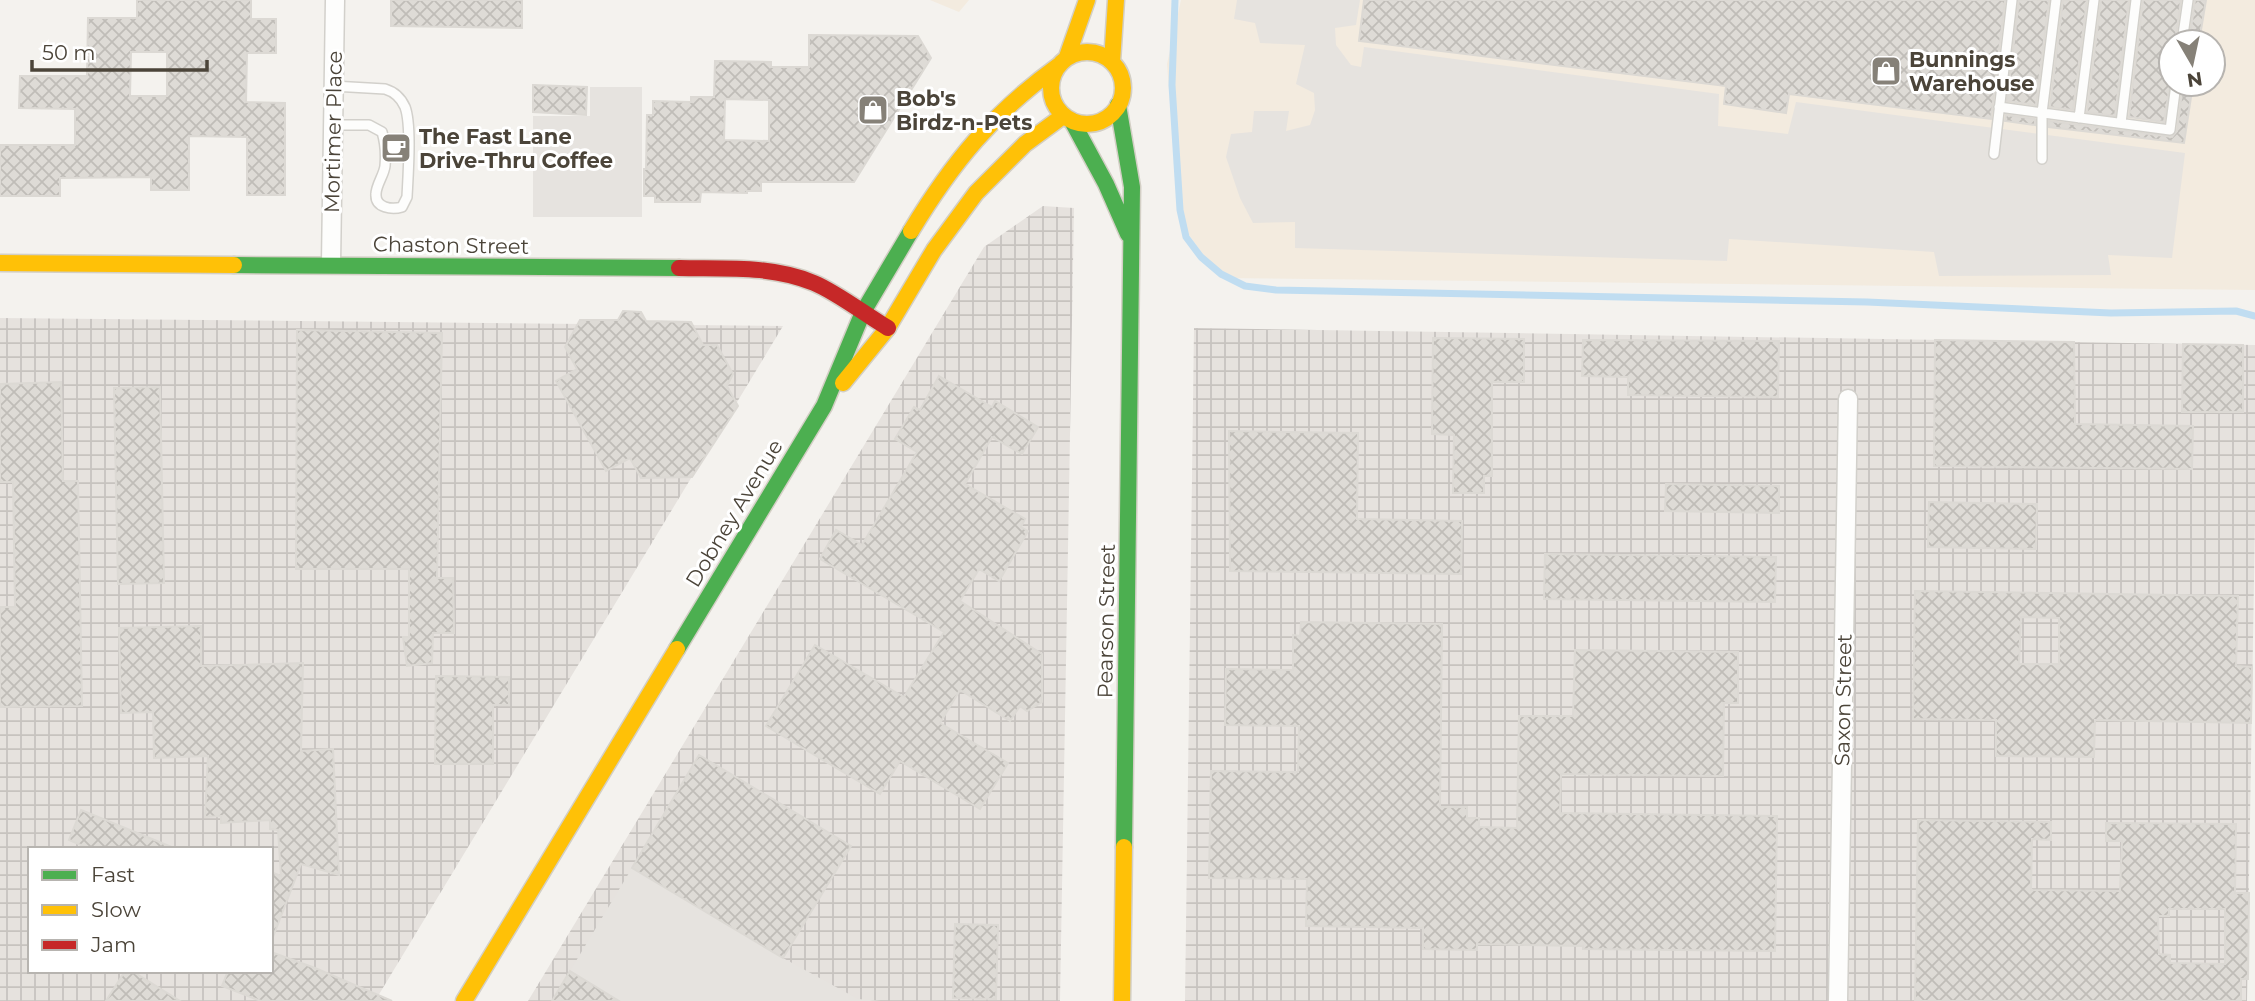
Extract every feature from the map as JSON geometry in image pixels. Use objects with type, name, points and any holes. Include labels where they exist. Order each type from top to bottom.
[{"type":"street","name":"Mortimer Place","points":[[331,264],[335,0]]},
{"type":"street","points":[[1063,61],[1078,52],[1090,52],[1102,55],[1112,62],[1121,75],[1123,85],[1122,96],[1111,114],[1093,123],[1083,124],[1068,118],[1051,97],[1052,75],[1063,61],[1087,0]]},
{"type":"street","points":[[1112,62],[1116,0]]},
{"type":"street","name":"Dobney Avenue","points":[[464,1001],[824,406],[863,312],[936,190],[984,129],[1033,84],[1063,61]]},
{"type":"street","name":"Pearson Street","points":[[1118,105],[1132,187],[1122,1001]]},
{"type":"street","points":[[824,406],[888,328],[934,251],[986,180],[1035,134],[1068,118]]},
{"type":"street","name":"Pearson Street","points":[[1068,118],[1106,184],[1131,242]]},
{"type":"street","name":"Chaston Street","points":[[0,263],[331,264],[743,270],[782,274],[814,284],[888,328]]},
{"type":"street","name":"Saxon Street","points":[[1838,1001],[1848,399]]},
{"type":"lane","points":[[1994,154],[2012,0]]},
{"type":"lane","points":[[2042,159],[2042,113],[2056,0]]},
{"type":"lane","points":[[2079,118],[2094,0]]},
{"type":"lane","points":[[2120,123],[2136,0]]},
{"type":"lane","points":[[2184,28],[2188,0]]},
{"type":"lane","points":[[333,86],[386,89],[401,100],[408,130],[407,197],[402,207],[385,207],[376,197],[375,193],[385,167],[382,131],[369,125],[333,125]]},
{"type":"lane","points":[[1999,107],[2170,130],[2174,98]]},
{"type":"shaded area","points":[[930,0],[969,0],[959,12]]},
{"type":"shaded area","points":[[1181,0],[2255,0],[2255,290],[1220,278],[1179,221],[1167,64]]},
{"type":"shaded area","points":[[1237,0],[1360,0],[1356,25],[1335,28],[1336,45],[1351,65],[1361,67],[1364,47],[1719,94],[1718,126],[1788,134],[1796,102],[2185,153],[2172,258],[2108,255],[2111,275],[1939,276],[1934,252],[1729,239],[1727,261],[1295,248],[1295,222],[1253,223],[1240,198],[1226,157],[1231,134],[1252,132],[1254,111],[1289,111],[1286,131],[1310,125],[1315,110],[1314,93],[1296,84],[1305,45],[1260,43],[1255,23],[1234,19]]},
{"type":"shaded area","points":[[590,87],[642,87],[642,217],[533,217],[533,116],[590,116]]},
{"type":"shaded area","points":[[1043,206],[1074,208],[1060,1001],[528,1001],[984,247]]},
{"type":"shaded area","points":[[0,318],[783,326],[375,1001],[0,1001]]},
{"type":"shaded area","points":[[1194,328],[2255,345],[2255,519],[2247,1001],[1185,1001]]},
{"type":"shaded area","points":[[632,868],[783,958],[858,999],[881,1001],[619,1001],[570,971]]},
{"type":"building","points":[[137,0],[251,0],[251,19],[276,19],[276,53],[247,53],[246,102],[285,103],[285,195],[247,195],[247,137],[189,136],[189,190],[151,190],[151,177],[60,178],[60,196],[0,196],[0,145],[75,145],[75,109],[19,108],[20,76],[87,76],[88,18],[137,18]],"holes":[[[131,52],[167,52],[167,96],[130,96]]]},
{"type":"building","points":[[391,0],[522,0],[522,28],[391,26]]},
{"type":"building","name":"Bunnings Warehouse","points":[[1364,0],[2005,0],[1991,119],[1789,94],[1786,113],[1724,104],[1726,86],[1359,41]]},
{"type":"building","points":[[2019,0],[2049,0],[2036,105],[2007,101]]},
{"type":"building","points":[[2063,0],[2087,0],[2073,110],[2050,107]]},
{"type":"building","points":[[2101,0],[2129,0],[2115,116],[2087,112]]},
{"type":"building","points":[[2143,0],[2181,0],[2177,28],[2157,28],[2157,98],[2168,98],[2164,122],[2129,117]]},
{"type":"building","points":[[2195,0],[2206,0],[2201,28],[2191,28]]},
{"type":"building","points":[[809,35],[918,36],[931,58],[854,182],[761,182],[761,191],[701,192],[700,202],[655,202],[655,196],[644,196],[647,115],[653,115],[653,101],[691,102],[691,97],[714,97],[715,61],[771,62],[771,67],[809,67]],"holes":[[[725,99],[769,100],[769,141],[724,140]]]},
{"type":"building","points":[[533,85],[587,87],[586,115],[533,112]]},
{"type":"building","points":[[2181,98],[2191,98],[2184,143],[2049,127],[2049,121],[2172,137],[2177,131]]},
{"type":"building","points":[[2006,115],[2035,119],[2035,125],[2005,121]]},
{"type":"building","points":[[623,311],[641,312],[646,321],[691,322],[703,345],[717,345],[733,374],[727,386],[738,406],[692,477],[641,478],[630,458],[606,471],[556,381],[577,369],[565,347],[580,320],[618,320]]},
{"type":"building","points":[[297,330],[442,333],[437,578],[453,578],[454,633],[433,633],[432,663],[407,666],[403,637],[409,637],[409,569],[296,569]]},
{"type":"building","points":[[1433,338],[1524,339],[1524,382],[1492,382],[1492,476],[1484,476],[1484,493],[1453,493],[1454,435],[1432,434]]},
{"type":"building","points":[[1583,340],[1779,341],[1778,397],[1628,395],[1628,377],[1582,376]]},
{"type":"building","points":[[1935,340],[2074,342],[2075,424],[2193,426],[2192,469],[1934,466]]},
{"type":"building","points":[[2183,344],[2243,345],[2243,412],[2182,412]]},
{"type":"building","points":[[939,376],[992,407],[995,401],[1038,427],[1022,454],[992,437],[965,484],[1025,519],[1021,527],[1028,531],[999,581],[979,569],[960,601],[1042,654],[1042,702],[1027,711],[1020,706],[1010,721],[960,690],[940,723],[1008,763],[980,809],[900,761],[880,794],[766,726],[815,645],[904,697],[944,632],[820,559],[836,530],[862,545],[917,452],[895,439],[914,407],[920,410]]},
{"type":"building","points":[[61,382],[63,481],[78,481],[82,706],[0,707],[0,607],[15,607],[13,482],[0,482],[0,384]]},
{"type":"building","points":[[160,387],[164,583],[118,584],[114,388]]},
{"type":"building","points":[[1229,431],[1358,433],[1357,519],[1462,521],[1461,574],[1230,571]]},
{"type":"building","points":[[1666,484],[1779,486],[1779,513],[1665,511]]},
{"type":"building","points":[[1929,502],[2037,504],[2036,549],[1928,547]]},
{"type":"building","points":[[1545,554],[1776,557],[1775,602],[1544,599]]},
{"type":"building","points":[[1915,591],[2238,596],[2236,666],[2252,667],[2251,723],[2095,720],[2094,757],[1996,756],[1996,720],[1913,719]],"holes":[[[2021,617],[2059,618],[2059,664],[2019,664]]]},
{"type":"building","points":[[1301,622],[1442,624],[1440,807],[1467,807],[1467,818],[1479,818],[1479,827],[1517,828],[1519,716],[1573,716],[1575,650],[1738,652],[1738,703],[1724,703],[1723,776],[1561,774],[1560,813],[1777,816],[1775,951],[1583,949],[1583,946],[1477,944],[1477,950],[1423,949],[1423,928],[1306,926],[1307,879],[1209,878],[1211,771],[1298,772],[1299,726],[1225,725],[1226,669],[1293,670],[1293,635],[1300,636]]},
{"type":"building","points":[[201,626],[201,666],[303,663],[301,751],[333,749],[339,875],[301,864],[273,937],[273,873],[281,876],[278,830],[270,829],[270,820],[221,823],[221,816],[205,817],[208,756],[154,758],[153,712],[121,713],[119,628]]},
{"type":"building","points":[[436,676],[509,677],[509,705],[493,705],[493,764],[435,764]]},
{"type":"building","points":[[699,755],[851,846],[783,958],[632,868]]},
{"type":"building","points":[[81,810],[172,847],[85,847],[69,840]]},
{"type":"building","points":[[1918,820],[2051,822],[2051,840],[2032,839],[2031,890],[2120,891],[2122,841],[2106,841],[2106,823],[2236,824],[2235,893],[2249,893],[2248,979],[2241,979],[2241,1001],[1915,1001]],"holes":[[[2169,909],[2225,909],[2225,964],[2170,963],[2170,955],[2159,954],[2158,916],[2169,916]]]},
{"type":"building","points":[[955,924],[998,925],[996,999],[953,998]]},
{"type":"building","points":[[273,953],[392,1001],[261,1001],[222,986],[227,973],[273,973]]},
{"type":"building","points":[[570,971],[619,1001],[552,1001]]},
{"type":"building","points":[[124,973],[135,973],[180,1001],[106,1001]]},
{"type":"waterway","points":[[1175,0],[1172,85],[1180,210],[1186,237],[1201,257],[1221,274],[1245,286],[1276,290],[1867,302],[2111,313],[2236,311],[2255,316]]},
{"type":"traffic: fast","points":[[1118,105],[1132,187],[1124,847]]},
{"type":"traffic: fast","points":[[1072,121],[1106,184],[1128,234]]},
{"type":"traffic: fast","points":[[677,649],[824,406],[863,312],[911,231]]},
{"type":"traffic: fast","points":[[234,265],[679,268]]},
{"type":"traffic: slow","points":[[1067,57],[1087,0]]},
{"type":"traffic: slow","points":[[1112,62],[1116,0]]},
{"type":"traffic: slow","points":[[1087,52],[1107,58],[1117,68],[1123,88],[1117,108],[1107,118],[1087,124],[1067,118],[1057,108],[1051,88],[1057,68],[1067,58],[1087,52]]},
{"type":"traffic: slow","points":[[911,231],[958,161],[1013,102],[1058,66]]},
{"type":"traffic: slow","points":[[843,383],[887,329],[934,250],[976,193],[1025,144],[1063,116]]},
{"type":"traffic: slow","points":[[0,263],[234,265]]},
{"type":"traffic: slow","points":[[464,1001],[677,649]]},
{"type":"traffic: slow","points":[[1122,1001],[1124,847]]},
{"type":"traffic: jam","points":[[679,268],[747,269],[798,277],[832,292],[888,328]]},
{"type":"place","name":"Bunnings Warehouse","points":[[1886,71]]},
{"type":"place","name":"Bob's Birdz-n-Pets","points":[[873,110]]},
{"type":"place","name":"The Fast Lane Drive-Thru Coffee","points":[[396,148]]}]
